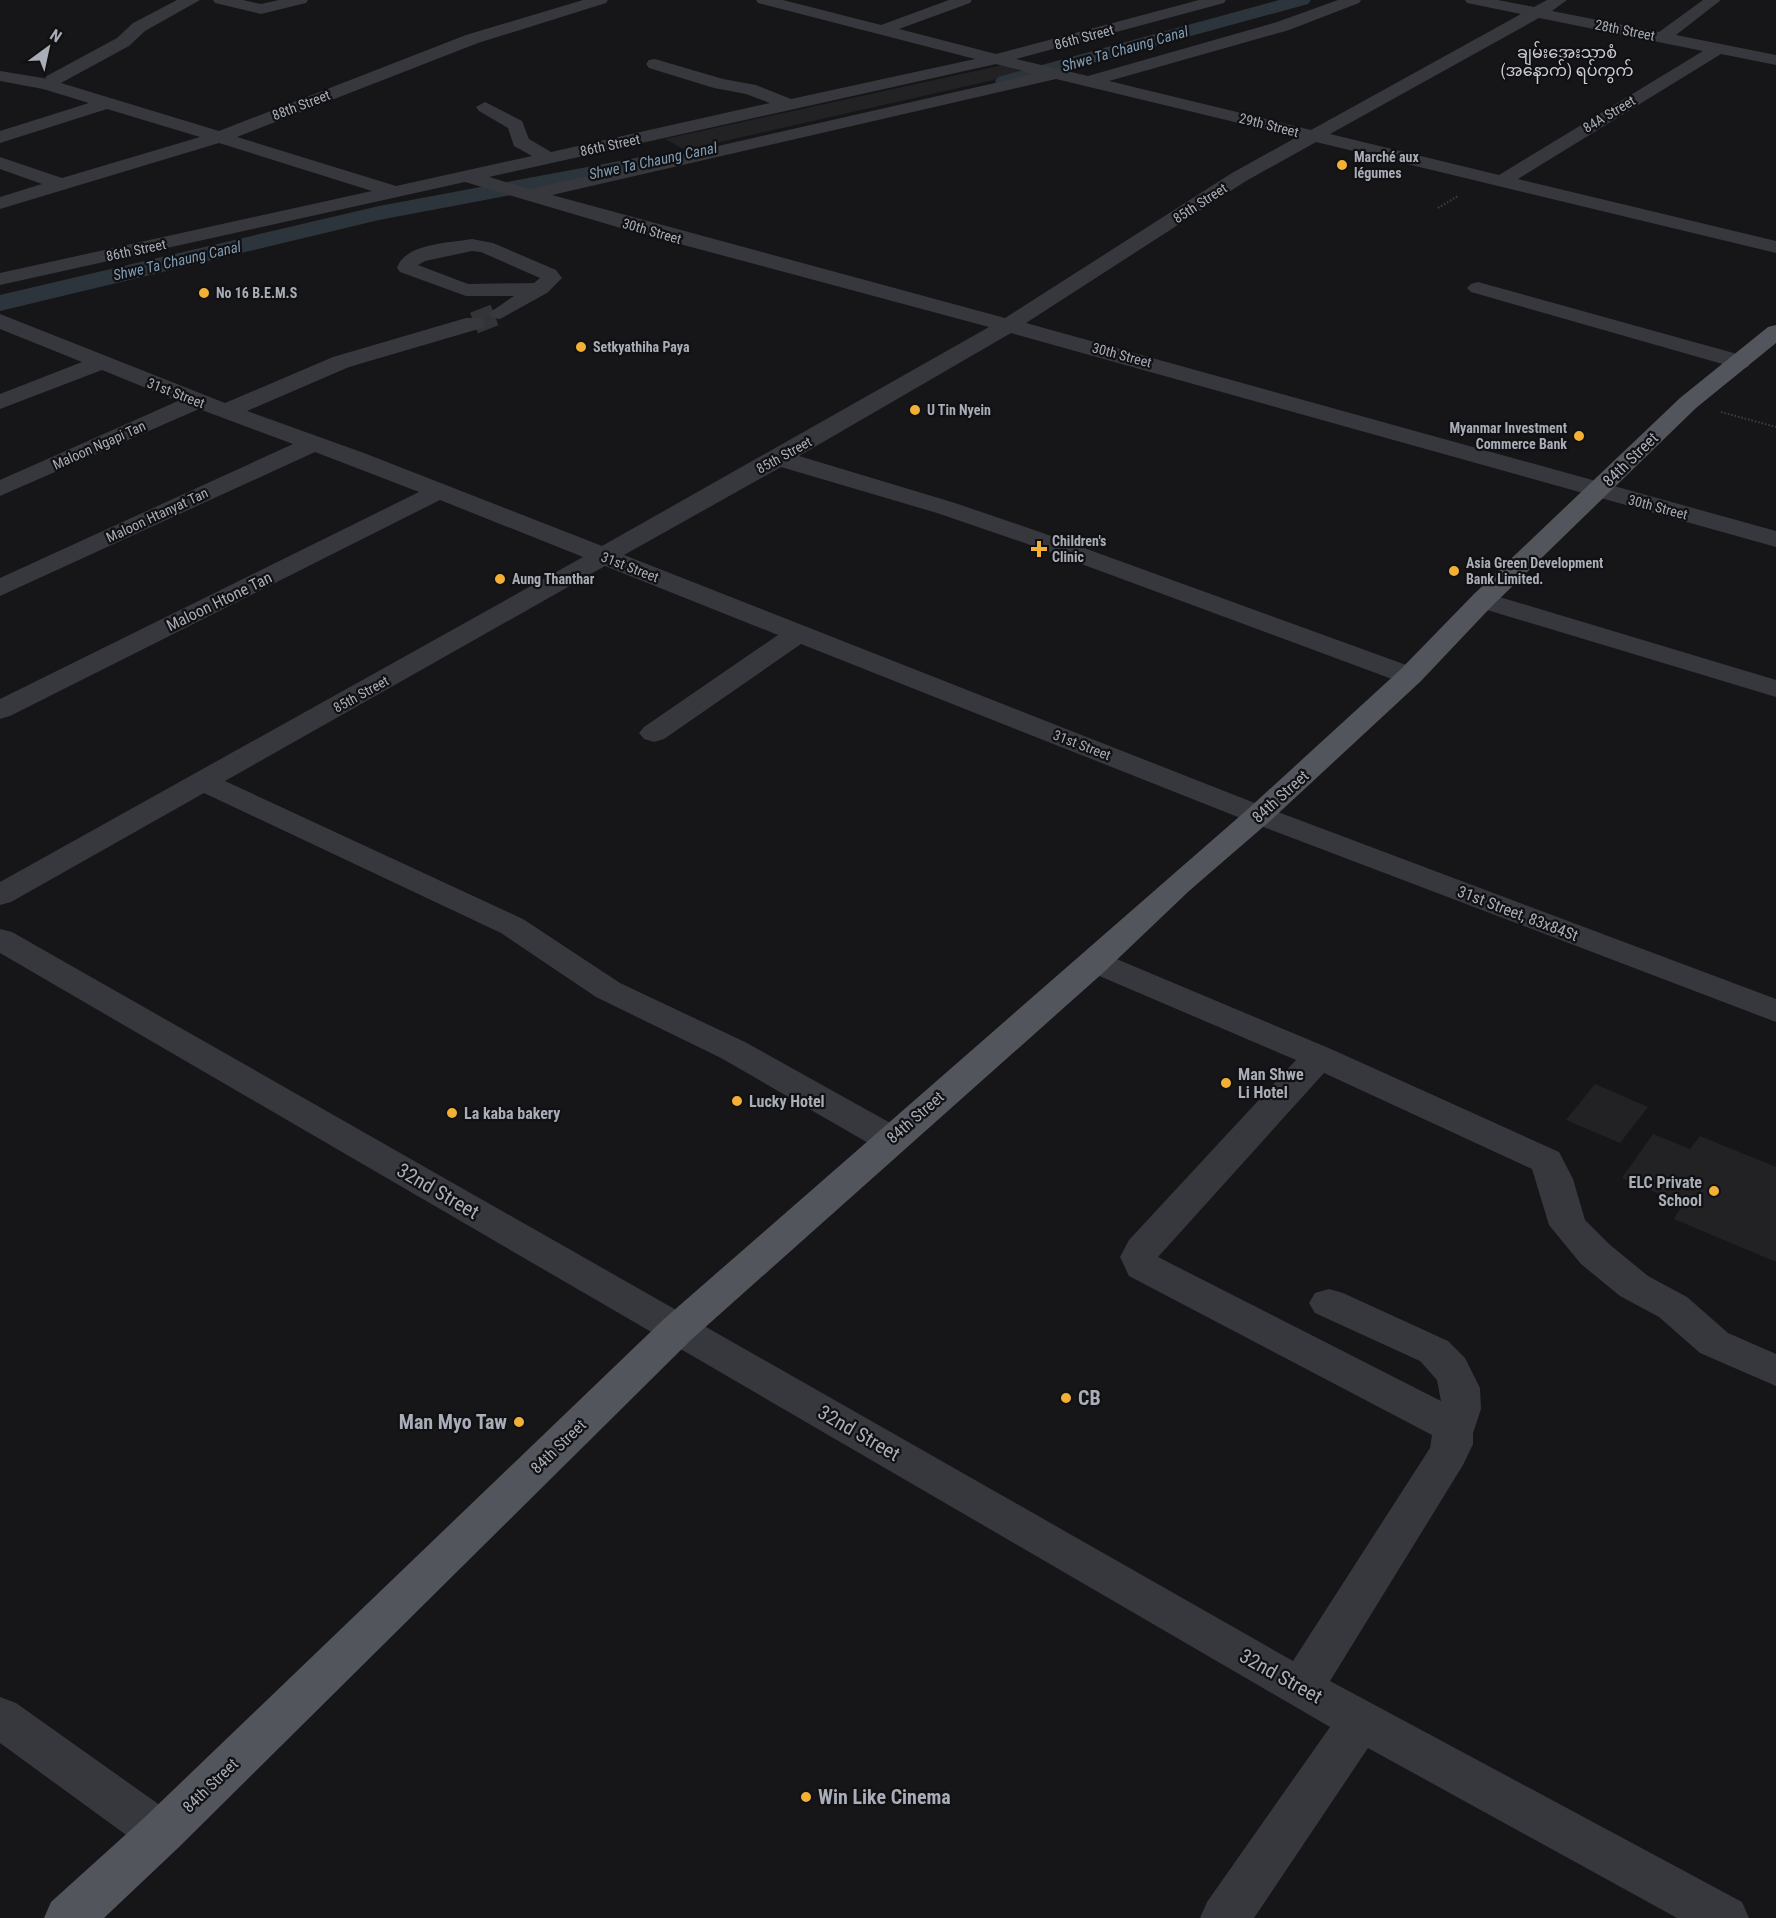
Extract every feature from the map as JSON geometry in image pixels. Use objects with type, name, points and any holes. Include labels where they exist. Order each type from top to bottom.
[{"type":"main road","name":"84th Street","points":[[69,1918],[161,1833],[678,1329],[890,1139],[1095,962],[1178,884],[1259,815],[1410,676],[1483,600],[1688,403],[1772,340]]},
{"type":"street","points":[[46,84],[123,42],[139,27],[171,8],[192,0]]},
{"type":"street","points":[[221,0],[261,9],[300,0]]},
{"type":"street","name":"88th Street","points":[[0,203],[218,138],[438,52],[600,0]]},
{"type":"street","name":"29th Street","points":[[764,0],[1055,74],[1776,247]]},
{"type":"street","points":[[882,30],[964,0]]},
{"type":"street","name":"86th Street","points":[[0,279],[472,178],[549,158],[790,105],[1005,61],[1218,0]]},
{"type":"street","points":[[1089,82],[1283,26],[1353,0]]},
{"type":"street","name":"28th Street","points":[[1473,0],[1776,60]]},
{"type":"street","name":"85th Street","points":[[0,895],[426,658],[778,458],[1007,326],[1239,177],[1311,135],[1559,0]]},
{"type":"street","points":[[1662,38],[1713,0]]},
{"type":"street","points":[[409,44],[438,52]]},
{"type":"street","name":"84A Street","points":[[1502,181],[1718,49]]},
{"type":"street","points":[[655,64],[720,84],[750,89],[790,105]]},
{"type":"street","points":[[522,193],[1055,74]]},
{"type":"street","points":[[0,76],[46,84],[398,192]]},
{"type":"street","points":[[0,137],[107,103]]},
{"type":"street","points":[[484,106],[516,126],[521,142],[549,158]]},
{"type":"street","points":[[0,163],[62,185]]},
{"type":"street","name":"30th Street","points":[[472,178],[761,261],[1150,363],[1776,539]]},
{"type":"street","points":[[500,313],[540,288],[551,278],[549,274],[486,247],[461,246],[418,256],[409,262],[407,268],[466,290],[540,288]]},
{"type":"street","points":[[1478,288],[1740,362]]},
{"type":"street","name":"31st Street","points":[[0,321],[100,363],[314,443],[1259,815]]},
{"type":"street","points":[[226,411],[341,362],[474,323]]},
{"type":"street","points":[[0,340],[24,332]]},
{"type":"street","points":[[0,402],[100,363]]},
{"type":"street","name":"Maloon Ngapi Tan","points":[[0,489],[198,401]]},
{"type":"street","name":"Maloon Htanyat Tan","points":[[0,588],[314,443]]},
{"type":"street","points":[[778,458],[946,508],[1031,537],[1410,676]]},
{"type":"street","name":"Maloon Htone Tan","points":[[0,710],[438,492]]},
{"type":"street","points":[[1483,600],[1776,689]]},
{"type":"street","points":[[654,733],[799,633]]},
{"type":"street","points":[[202,781],[512,926],[608,990],[706,1036],[890,1139]]},
{"type":"street","name":"31st Street, 83x84St","points":[[1259,815],[1776,1011]]},
{"type":"street","name":"32nd Street","points":[[0,939],[1300,1688],[1724,1918]]},
{"type":"street","points":[[1095,962],[1319,1057],[1546,1161],[1556,1179],[1568,1225],[1595,1254],[1634,1286],[1673,1307],[1714,1343],[1776,1371]]},
{"type":"street","points":[[1300,1688],[1448,1454],[1455,1439],[1453,1431],[1444,1421],[1143,1266],[1139,1257],[1142,1250],[1319,1057]]},
{"type":"street","points":[[1329,1304],[1434,1352],[1442,1358],[1461,1385],[1461,1416],[1453,1431]]},
{"type":"street","points":[[0,1717],[161,1833]]},
{"type":"street","points":[[1225,1918],[1361,1720]]},
{"type":"path","points":[[1688,403],[1776,427]]},
{"type":"shaded area","points":[[1003,65],[1025,73],[685,150],[665,139]]},
{"type":"shaded area","name":"ELC Private School","points":[[1595,1084],[1648,1107],[1620,1143],[1566,1120]]},
{"type":"shaded area","name":"ELC Private School","points":[[1653,1134],[1690,1149],[1700,1136],[1776,1167],[1776,1262],[1674,1219],[1683,1204],[1622,1178]]},
{"type":"waterway","name":"Shwe Ta Chaung Canal","points":[[1005,81],[1301,0]]},
{"type":"waterway","name":"Shwe Ta Chaung Canal","points":[[0,303],[379,213],[641,164]]},
{"type":"tunnel","points":[[474,323],[500,313]]},
{"type":"place","name":"Marché aux légumes","points":[[1342,165]]},
{"type":"place","name":"No 16 B.E.M.S","points":[[204,293]]},
{"type":"place","name":"Setkyathiha Paya","points":[[581,347]]},
{"type":"place","name":"U Tin Nyein","points":[[915,410]]},
{"type":"place","name":"Myanmar Investment Commerce Bank","points":[[1579,436]]},
{"type":"place","name":"Children's Clinic","points":[[1039,549]]},
{"type":"place","name":"Asia Green Development Bank Limited.","points":[[1454,571]]},
{"type":"place","name":"Aung Thanthar","points":[[500,579]]},
{"type":"place","name":"Man Shwe Li Hotel","points":[[1226,1083]]},
{"type":"place","name":"Lucky Hotel","points":[[737,1101]]},
{"type":"place","name":"La kaba bakery","points":[[452,1113]]},
{"type":"place","name":"ELC Private School","points":[[1714,1191]]},
{"type":"place","name":"CB","points":[[1066,1398]]},
{"type":"place","name":"Man Myo Taw","points":[[519,1422]]},
{"type":"place","name":"Win Like Cinema","points":[[806,1797]]},
{"type":"district","name":"ချမ်းအေးသာစံ (အနောက်) ရပ်ကွက်","points":[[1567,61]]}]
